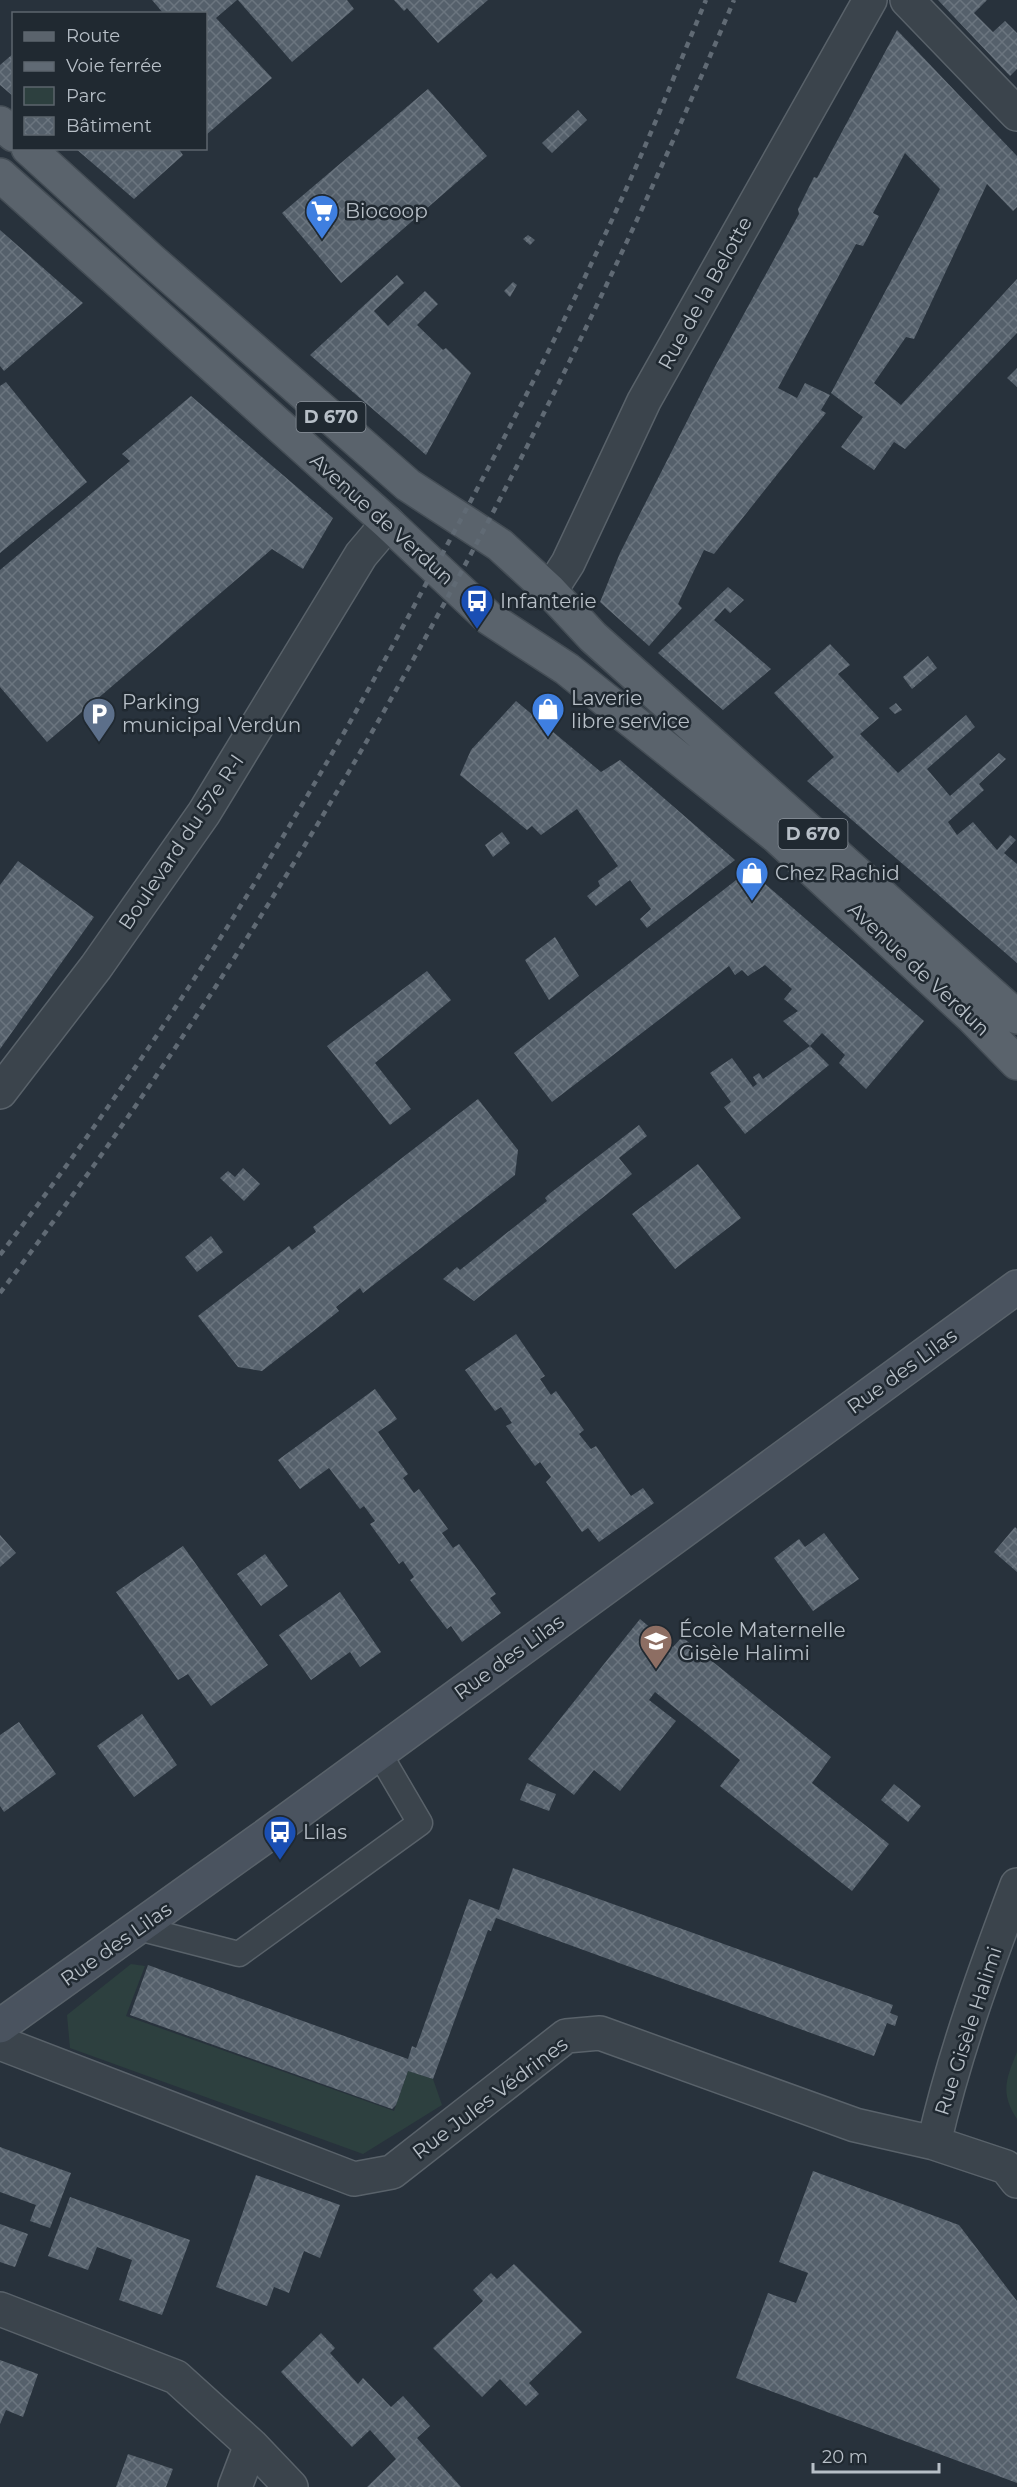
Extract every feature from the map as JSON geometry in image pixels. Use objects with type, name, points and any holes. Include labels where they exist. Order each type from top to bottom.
[{"type":"main road","points":[[0,123],[12,133]]},
{"type":"main road","name":"Avenue de Verdun","points":[[30,150],[150,259],[408,485],[500,545],[550,591],[593,638],[1017,1017]]},
{"type":"main road","name":"Avenue de Verdun","points":[[0,175],[388,523],[489,618],[567,669],[776,836],[972,1017],[1017,1063]]},
{"type":"street","name":"Rue de la Belotte","points":[[550,591],[579,540],[644,401],[870,0]]},
{"type":"street","points":[[907,0],[1017,114]]},
{"type":"street","name":"Boulevard du 57e R-I","points":[[0,1092],[96,967],[204,813],[361,555],[388,523]]},
{"type":"street","name":"Rue des Lilas","points":[[0,2026],[138,1928],[1017,1287]]},
{"type":"street","name":"Rue Gisèle Halimi","points":[[934,2143],[972,2006],[1017,1885]]},
{"type":"street","name":"Rue Jules Védrines","points":[[0,2043],[354,2179],[392,2172],[566,2036],[600,2033],[855,2125],[934,2143],[1006,2167],[1017,2181]]},
{"type":"street","points":[[0,2309],[176,2377],[251,2445],[291,2487]]},
{"type":"street","points":[[235,2487],[251,2445]]},
{"type":"lane","points":[[138,1928],[239,1954],[420,1823],[379,1752]]},
{"type":"green space","points":[[131,1964],[145,1966],[126,2016],[394,2111],[408,2071],[433,2079],[442,2105],[363,2154],[70,2048],[67,2015]]},
{"type":"green space","points":[[1017,2052],[1017,2119],[1008,2101],[1006,2086]]},
{"type":"building","points":[[152,0],[237,0],[216,18],[272,78],[207,134],[207,12],[162,12]]},
{"type":"building","points":[[238,0],[347,0],[354,9],[292,62]]},
{"type":"building","points":[[394,0],[488,0],[438,43],[407,8],[404,11]]},
{"type":"building","points":[[938,0],[987,0],[974,13],[993,32],[1005,21],[1017,33],[1017,69],[1010,76]]},
{"type":"building","points":[[897,30],[1017,156],[1017,207],[1013,211],[987,184],[914,339],[906,337],[874,383],[901,405],[1017,279],[1017,333],[905,449],[894,442],[874,470],[841,447],[863,417],[831,393],[940,189],[905,153],[873,213],[879,216],[863,246],[856,244],[778,388],[797,398],[805,383],[830,395],[821,410],[826,413],[714,554],[704,550],[678,604],[682,608],[649,646],[600,602],[620,553],[712,372],[799,214],[798,209],[814,177],[817,178]]},
{"type":"building","points":[[12,55],[12,95],[0,85],[0,65]]},
{"type":"building","points":[[428,89],[487,156],[341,283],[282,213]]},
{"type":"building","points":[[578,110],[587,120],[552,153],[542,143]]},
{"type":"building","points":[[77,150],[179,150],[183,155],[134,199]]},
{"type":"building","points":[[0,230],[83,303],[4,371],[0,366]]},
{"type":"building","points":[[528,235],[535,240],[530,245],[523,239]]},
{"type":"building","points":[[397,275],[404,283],[374,311],[388,326],[425,291],[438,304],[417,325],[443,350],[446,348],[471,373],[426,455],[310,355]]},
{"type":"building","points":[[513,282],[517,285],[510,297],[504,291]]},
{"type":"building","points":[[1017,368],[1017,387],[1007,378]]},
{"type":"building","points":[[6,382],[87,482],[0,553],[0,386]]},
{"type":"building","points":[[191,396],[333,518],[303,569],[272,549],[47,742],[0,687],[0,570],[130,461],[122,454]]},
{"type":"building","points":[[728,587],[744,600],[730,613],[725,608],[714,620],[771,669],[723,710],[658,653]]},
{"type":"building","points":[[830,644],[850,665],[838,674],[879,718],[860,734],[898,773],[966,715],[975,727],[927,769],[950,796],[999,753],[1006,759],[979,784],[984,790],[948,822],[957,835],[973,822],[997,850],[1010,835],[1016,840],[1004,853],[1017,864],[1017,963],[807,781],[834,757],[774,693]]},
{"type":"building","points":[[928,656],[937,668],[912,689],[903,677]]},
{"type":"building","points":[[516,701],[601,772],[620,760],[735,860],[647,928],[640,919],[651,909],[630,880],[596,906],[587,896],[600,886],[598,881],[618,866],[577,809],[541,835],[532,826],[527,830],[460,775],[471,750]]},
{"type":"building","points":[[896,703],[902,710],[895,714],[889,708]]},
{"type":"building","points":[[502,832],[510,843],[493,857],[485,845]]},
{"type":"building","points":[[18,861],[94,917],[0,1049],[0,885]]},
{"type":"building","points":[[749,870],[924,1021],[866,1089],[839,1063],[845,1055],[822,1033],[810,1046],[783,1021],[798,1011],[784,999],[792,989],[765,965],[748,976],[742,970],[735,975],[729,966],[552,1102],[514,1053]]},
{"type":"building","points":[[555,937],[579,976],[549,1000],[525,960]]},
{"type":"building","points":[[427,971],[451,1000],[375,1063],[411,1109],[390,1125],[327,1046]]},
{"type":"building","points":[[810,1046],[829,1065],[745,1134],[724,1107],[731,1102],[710,1073],[732,1058],[753,1087],[757,1084],[753,1077],[759,1073],[763,1079]]},
{"type":"building","points":[[478,1099],[518,1150],[515,1175],[363,1293],[360,1288],[336,1307],[339,1311],[262,1371],[238,1367],[198,1316],[289,1246],[292,1250],[316,1232],[313,1227]]},
{"type":"building","points":[[639,1125],[647,1136],[619,1158],[632,1174],[474,1301],[443,1279],[457,1267],[460,1270],[547,1201],[545,1198],[549,1194]]},
{"type":"building","points":[[698,1164],[741,1218],[675,1269],[632,1214]]},
{"type":"building","points":[[243,1168],[260,1184],[244,1201],[220,1178],[228,1171],[235,1177]]},
{"type":"building","points":[[211,1236],[223,1252],[197,1272],[185,1257]]},
{"type":"building","points":[[516,1334],[545,1376],[540,1379],[551,1395],[556,1391],[584,1430],[579,1434],[591,1449],[596,1446],[631,1496],[643,1488],[654,1503],[599,1542],[588,1528],[582,1532],[546,1482],[551,1477],[540,1462],[535,1466],[506,1426],[512,1423],[501,1407],[495,1411],[465,1370]]},
{"type":"building","points":[[375,1389],[397,1419],[378,1432],[408,1474],[403,1478],[414,1493],[419,1489],[448,1529],[442,1533],[453,1548],[459,1544],[496,1594],[490,1598],[501,1613],[462,1642],[451,1626],[447,1629],[410,1580],[414,1577],[403,1561],[399,1564],[370,1524],[375,1521],[364,1506],[360,1509],[329,1468],[300,1489],[278,1460]]},
{"type":"building","points":[[1015,1527],[1017,1529],[1017,1572],[994,1552]]},
{"type":"building","points":[[824,1533],[859,1579],[813,1611],[774,1558],[799,1539],[805,1547]]},
{"type":"building","points":[[0,1535],[16,1553],[0,1567]]},
{"type":"building","points":[[183,1546],[268,1665],[211,1706],[188,1674],[178,1680],[116,1592]]},
{"type":"building","points":[[265,1554],[288,1586],[261,1606],[237,1574]]},
{"type":"building","points":[[340,1592],[381,1652],[360,1667],[350,1652],[311,1680],[279,1635]]},
{"type":"building","points":[[640,1619],[673,1647],[682,1637],[831,1757],[812,1783],[889,1844],[852,1891],[720,1786],[740,1760],[655,1692],[649,1700],[676,1721],[620,1791],[594,1770],[574,1795],[528,1759]]},
{"type":"building","points":[[142,1714],[177,1765],[134,1797],[97,1746]]},
{"type":"building","points":[[19,1722],[56,1774],[4,1812],[0,1806],[0,1735]]},
{"type":"building","points":[[527,1783],[556,1794],[549,1811],[520,1800]]},
{"type":"building","points":[[894,1784],[921,1806],[908,1822],[881,1800]]},
{"type":"building","points":[[513,1868],[893,2005],[890,2013],[898,2016],[895,2026],[887,2023],[874,2056],[496,1918],[491,1931],[488,1930],[433,2079],[408,2071],[396,2105],[392,2109],[130,2015],[148,1965],[408,2059],[412,2046],[416,2048],[469,1899],[499,1910]]},
{"type":"building","points":[[0,2147],[71,2173],[50,2228],[30,2221],[36,2205],[0,2192]]},
{"type":"building","points":[[813,2171],[959,2225],[1017,2301],[1017,2483],[736,2378],[768,2293],[796,2303],[808,2273],[779,2262]]},
{"type":"building","points":[[256,2175],[340,2205],[320,2258],[304,2251],[289,2293],[274,2287],[267,2306],[216,2287]]},
{"type":"building","points":[[70,2197],[190,2240],[162,2315],[119,2300],[132,2260],[97,2247],[88,2270],[48,2256]]},
{"type":"building","points":[[0,2224],[28,2234],[15,2267],[0,2262]]},
{"type":"building","points":[[514,2264],[582,2332],[529,2383],[539,2394],[526,2406],[500,2379],[482,2397],[433,2348],[483,2301],[473,2290],[491,2273],[497,2279]]},
{"type":"building","points":[[321,2333],[335,2348],[330,2353],[358,2384],[363,2378],[391,2407],[403,2396],[430,2426],[417,2438],[461,2487],[367,2487],[396,2459],[370,2430],[352,2447],[281,2372]]},
{"type":"building","points":[[0,2360],[38,2374],[23,2417],[6,2410],[0,2424]]},
{"type":"building","points":[[128,2454],[173,2469],[166,2487],[116,2487]]},
{"type":"railway","points":[[0,1255],[115,1097],[170,1016],[275,850],[373,681],[501,444],[578,291],[637,164],[706,0]]},
{"type":"railway","points":[[0,1293],[110,1143],[215,988],[314,831],[408,670],[496,506],[580,340],[659,171],[734,0]]},
{"type":"place","name":"Biocoop","points":[[322,240]]},
{"type":"place","name":"Infanterie","points":[[477,630]]},
{"type":"place","name":"Laverie libre service","points":[[548,738]]},
{"type":"place","name":"Parking municipal Verdun","points":[[99,743]]},
{"type":"place","name":"Chez Rachid","points":[[752,902]]},
{"type":"place","name":"École Maternelle Gisèle Halimi","points":[[656,1670]]},
{"type":"place","name":"Lilas","points":[[280,1861]]}]
